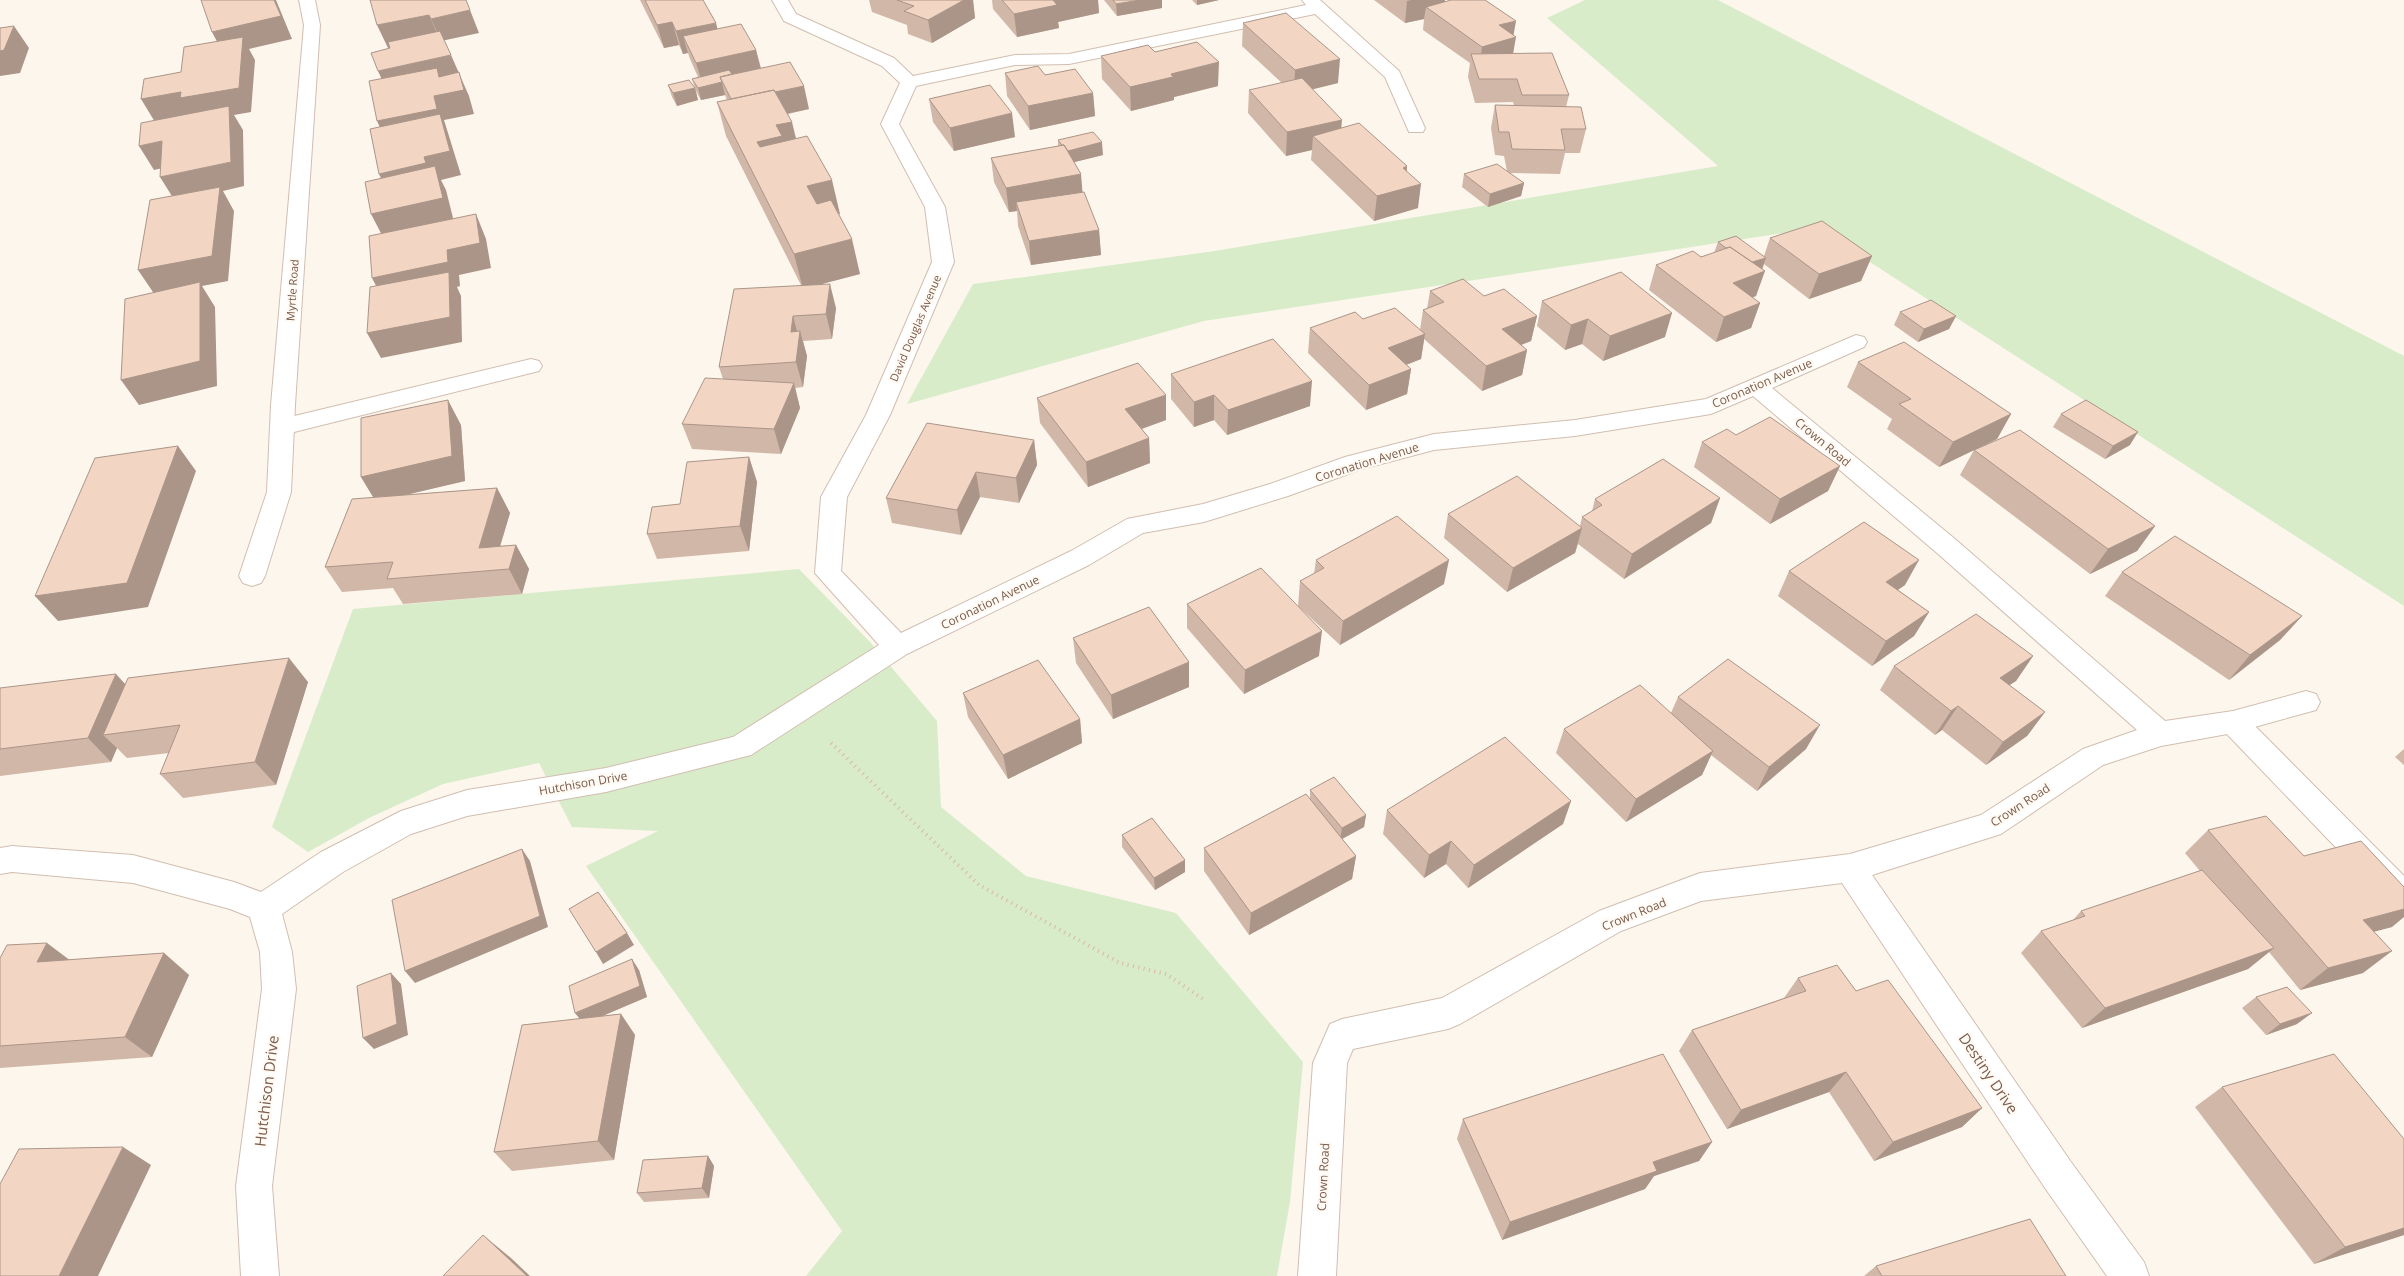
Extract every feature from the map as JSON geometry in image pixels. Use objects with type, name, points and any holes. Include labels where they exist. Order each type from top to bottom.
[{"type":"street","name":"Myrtle Road","points":[[252,576],[279,492],[282,427],[312,25],[307,0]]},
{"type":"street","points":[[780,0],[790,17],[888,62],[909,82],[1015,60],[1069,59],[1314,4],[1393,75],[1416,128]]},
{"type":"street","name":"David Douglas Avenue","points":[[897,647],[828,573],[834,497],[878,414],[944,262],[935,207],[890,124],[909,82]]},
{"type":"street","name":"Coronation Avenue","points":[[897,647],[1080,558],[1136,525],[1204,513],[1279,490],[1354,463],[1434,442],[1637,420],[1711,406],[1758,388],[1856,342]]},
{"type":"street","points":[[282,427],[531,366]]},
{"type":"street","name":"Crown Road","points":[[1758,388],[1946,546],[2160,734]]},
{"type":"street","name":"Hutchison Drive","points":[[260,1276],[254,1186],[279,989],[276,952],[264,908],[332,862],[401,824],[467,803],[606,780],[741,747],[897,647]]},
{"type":"street","name":"Crown Road","points":[[1318,1276],[1330,1063],[1342,1034],[1448,1013],[1610,921],[1700,888],[1850,868],[1990,825],[2094,756],[2160,734],[2233,722],[2306,702]]},
{"type":"street","points":[[2233,722],[2404,897]]},
{"type":"street","points":[[0,861],[12,859],[134,869],[234,896],[264,908]]},
{"type":"street","name":"Destiny Drive","points":[[1850,868],[2058,1175],[2130,1276]]},
{"type":"path","points":[[801,708],[824,735],[979,885],[1120,963],[1166,974],[1206,1001]]},
{"type":"green space","points":[[1585,0],[1718,0],[2404,356],[2404,606],[1817,228],[1204,321],[907,404],[973,284],[1215,251],[1718,166],[1547,18]]},
{"type":"green space","points":[[799,569],[870,642],[937,721],[941,807],[1026,876],[1176,913],[1303,1062],[1290,1202],[1277,1276],[806,1276],[842,1231],[586,866],[658,831],[572,827],[539,763],[443,784],[369,818],[308,852],[272,827],[353,609]]},
{"type":"building","points":[[201,0],[274,0],[281,16],[212,32]]},
{"type":"building","points":[[370,0],[466,0],[470,10],[431,19],[429,15],[377,25]]},
{"type":"building","points":[[645,0],[703,0],[716,23],[676,31],[672,22],[657,25]]},
{"type":"building","points":[[897,0],[964,0],[928,20],[904,11],[914,6]]},
{"type":"building","points":[[1002,0],[1053,0],[1057,5],[1014,14]]},
{"type":"building","points":[[1113,0],[1140,0],[1116,4]]},
{"type":"building","points":[[1451,0],[1485,0],[1516,21],[1499,25],[1516,37],[1482,47],[1426,7]]},
{"type":"building","points":[[1286,13],[1340,59],[1295,70],[1243,23]]},
{"type":"building","points":[[741,24],[756,50],[696,63],[683,36]]},
{"type":"building","points":[[14,26],[4,50],[0,51],[0,28]]},
{"type":"building","points":[[440,31],[451,55],[378,71],[371,53],[390,48],[388,42]]},
{"type":"building","points":[[243,37],[239,88],[180,98],[181,92],[141,99],[144,79],[181,72],[184,47]]},
{"type":"building","points":[[1197,42],[1219,62],[1171,74],[1173,77],[1130,87],[1101,56],[1148,45],[1155,52]]},
{"type":"building","points":[[1552,53],[1569,95],[1522,95],[1517,79],[1479,79],[1471,54]]},
{"type":"building","points":[[790,62],[804,86],[731,99],[720,77]]},
{"type":"building","points":[[1038,66],[1045,75],[1075,69],[1093,93],[1028,106],[1005,73]]},
{"type":"building","points":[[437,68],[439,77],[459,72],[464,90],[434,96],[437,109],[377,121],[369,81]]},
{"type":"building","points":[[729,70],[732,74],[720,77],[722,82],[698,88],[692,79]]},
{"type":"building","points":[[1302,78],[1342,120],[1287,132],[1249,90]]},
{"type":"building","points":[[689,80],[695,88],[673,93],[668,85]]},
{"type":"building","points":[[990,85],[1012,113],[950,128],[929,99]]},
{"type":"building","points":[[774,90],[792,122],[776,125],[782,136],[757,142],[760,147],[807,136],[832,180],[807,186],[817,204],[831,200],[852,239],[794,254],[717,102]]},
{"type":"building","points":[[1495,105],[1581,107],[1586,129],[1561,129],[1565,150],[1512,149],[1509,132],[1499,132]]},
{"type":"building","points":[[229,106],[231,162],[160,177],[162,141],[139,146],[141,123]]},
{"type":"building","points":[[440,114],[450,151],[424,157],[426,163],[379,174],[370,129]]},
{"type":"building","points":[[1359,123],[1407,166],[1403,168],[1421,184],[1377,196],[1313,136]]},
{"type":"building","points":[[1093,132],[1102,142],[1068,151],[1058,140]]},
{"type":"building","points":[[1064,145],[1081,174],[1006,188],[991,158]]},
{"type":"building","points":[[1497,164],[1524,183],[1490,194],[1464,174]]},
{"type":"building","points":[[435,166],[443,198],[371,214],[365,182]]},
{"type":"building","points":[[220,187],[212,256],[138,270],[150,200]]},
{"type":"building","points":[[1084,192],[1099,230],[1029,241],[1016,202]]},
{"type":"building","points":[[476,214],[480,243],[447,250],[448,262],[372,278],[369,236]]},
{"type":"building","points":[[1822,221],[1872,256],[1819,274],[1770,238]]},
{"type":"building","points":[[1736,236],[1766,258],[1752,262],[1730,247],[1726,248],[1718,242]]},
{"type":"building","points":[[1730,247],[1765,271],[1733,283],[1760,303],[1724,317],[1656,265],[1693,251],[1701,257]]},
{"type":"building","points":[[449,272],[450,317],[367,333],[370,287]]},
{"type":"building","points":[[1621,272],[1672,313],[1610,336],[1588,319],[1571,325],[1542,301]]},
{"type":"building","points":[[1463,279],[1484,296],[1504,289],[1537,316],[1502,329],[1527,350],[1486,366],[1423,310],[1444,302],[1430,291]]},
{"type":"building","points":[[200,282],[200,361],[121,380],[125,299]]},
{"type":"building","points":[[830,284],[826,314],[793,316],[791,332],[800,331],[796,362],[719,367],[734,289]]},
{"type":"building","points":[[1931,300],[1956,316],[1924,329],[1900,312]]},
{"type":"building","points":[[1395,308],[1425,334],[1388,348],[1411,369],[1369,385],[1310,328],[1355,312],[1363,319]]},
{"type":"building","points":[[1273,339],[1312,381],[1228,410],[1214,395],[1194,402],[1171,374]]},
{"type":"building","points":[[1904,342],[2011,414],[1953,442],[1899,404],[1911,399],[1858,362]]},
{"type":"building","points":[[1138,363],[1166,395],[1125,409],[1149,438],[1086,462],[1037,398]]},
{"type":"building","points":[[705,378],[794,383],[774,429],[682,424]]},
{"type":"building","points":[[448,400],[452,456],[361,477],[361,418]]},
{"type":"building","points":[[2086,400],[2138,432],[2113,446],[2061,414]]},
{"type":"building","points":[[1770,417],[1840,466],[1780,499],[1702,442],[1727,429],[1736,435]]},
{"type":"building","points":[[927,423],[1034,440],[1016,478],[976,472],[957,510],[886,498]]},
{"type":"building","points":[[2020,430],[2155,526],[2108,549],[1974,450]]},
{"type":"building","points":[[178,446],[127,583],[35,596],[95,458]]},
{"type":"building","points":[[749,457],[740,526],[647,534],[652,507],[680,504],[687,462]]},
{"type":"building","points":[[1663,459],[1720,498],[1632,554],[1582,517],[1602,505],[1595,499]]},
{"type":"building","points":[[1517,476],[1582,528],[1513,568],[1448,514]]},
{"type":"building","points":[[497,488],[479,548],[516,545],[509,569],[387,579],[393,562],[325,567],[352,499]]},
{"type":"building","points":[[1397,516],[1449,560],[1343,621],[1300,581],[1324,568],[1316,560]]},
{"type":"building","points":[[1864,522],[1919,560],[1886,582],[1929,612],[1886,641],[1789,571]]},
{"type":"building","points":[[2175,536],[2302,616],[2250,655],[2122,572]]},
{"type":"building","points":[[1261,568],[1322,631],[1245,670],[1187,604]]},
{"type":"building","points":[[1149,607],[1189,662],[1111,695],[1073,638]]},
{"type":"building","points":[[1976,614],[2033,656],[2000,678],[2045,712],[2003,742],[1958,706],[1951,711],[1894,666]]},
{"type":"building","points":[[289,658],[255,762],[160,774],[180,725],[103,735],[128,678]]},
{"type":"building","points":[[1728,659],[1820,725],[1769,767],[1678,697]]},
{"type":"building","points":[[1038,660],[1080,719],[1003,755],[963,693]]},
{"type":"building","points":[[116,674],[88,738],[0,749],[0,688]]},
{"type":"building","points":[[1640,685],[1713,751],[1636,799],[1564,729]]},
{"type":"building","points":[[1505,737],[1571,801],[1474,865],[1451,841],[1429,855],[1387,810]]},
{"type":"building","points":[[1334,777],[1366,815],[1342,828],[1310,790]]},
{"type":"building","points":[[1306,794],[1356,856],[1251,913],[1204,848]]},
{"type":"building","points":[[2266,816],[2304,856],[2361,841],[2404,887],[2404,909],[2363,920],[2392,951],[2328,968],[2208,830]]},
{"type":"building","points":[[1152,818],[1185,860],[1154,878],[1122,835]]},
{"type":"building","points":[[522,849],[540,916],[405,971],[392,900]]},
{"type":"building","points":[[2202,870],[2274,948],[2105,1008],[2041,931],[2085,916],[2081,911]]},
{"type":"building","points":[[598,892],[627,933],[596,952],[569,909]]},
{"type":"building","points":[[47,943],[37,962],[164,953],[125,1037],[0,1046],[0,958],[7,945]]},
{"type":"building","points":[[632,959],[640,986],[575,1013],[569,986]]},
{"type":"building","points":[[1837,965],[1856,991],[1888,980],[1982,1108],[1893,1142],[1846,1072],[1741,1110],[1692,1030],[1806,991],[1798,978]]},
{"type":"building","points":[[391,973],[397,1024],[363,1038],[357,986]]},
{"type":"building","points":[[2287,987],[2312,1013],[2280,1024],[2256,997]]},
{"type":"building","points":[[621,1014],[598,1141],[494,1152],[522,1025]]},
{"type":"building","points":[[1663,1054],[1712,1142],[1653,1162],[1657,1171],[1510,1222],[1463,1119]]},
{"type":"building","points":[[2334,1054],[2404,1139],[2404,1228],[2345,1247],[2222,1087]]},
{"type":"building","points":[[123,1147],[59,1276],[0,1276],[0,1184],[19,1149]]},
{"type":"building","points":[[708,1156],[702,1188],[637,1193],[643,1160]]},
{"type":"building","points":[[2030,1219],[2066,1276],[1882,1276],[1876,1266]]},
{"type":"building","points":[[483,1235],[527,1276],[443,1276]]}]
